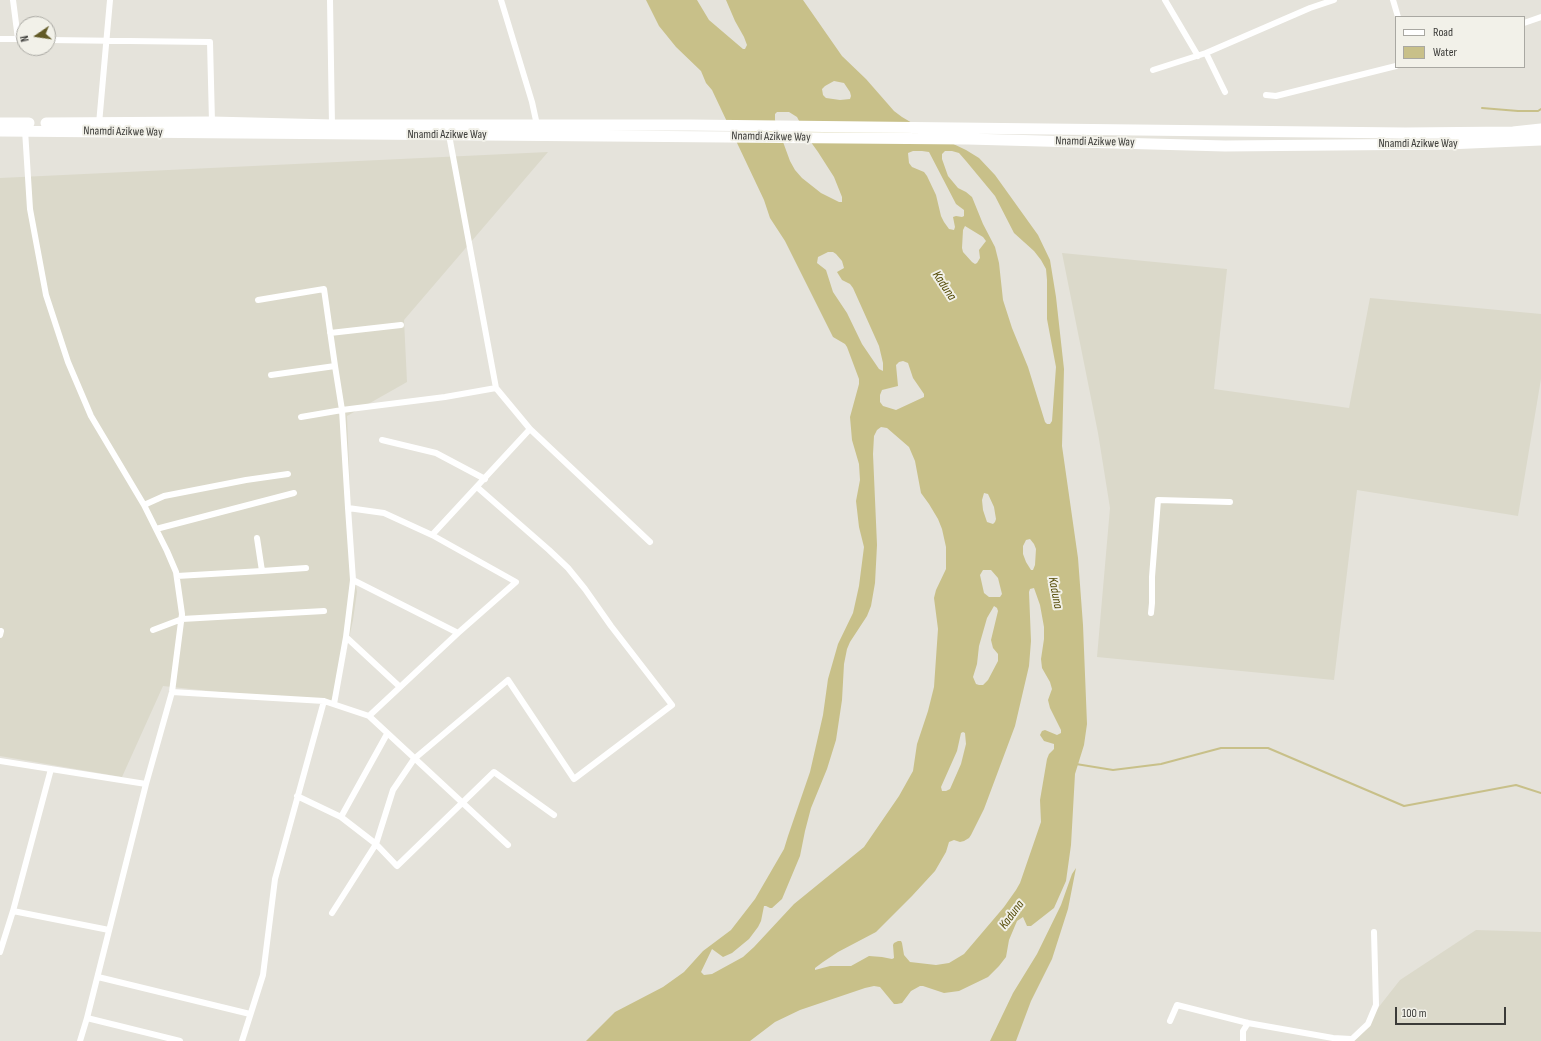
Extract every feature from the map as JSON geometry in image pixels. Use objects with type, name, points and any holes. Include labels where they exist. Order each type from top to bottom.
[{"type":"highway","name":"Nnamdi Azikwe Way","points":[[0,123],[99,124],[212,122],[332,125],[537,125],[690,131],[1226,146],[1447,144],[1541,140]]},
{"type":"highway","name":"Nnamdi Azikwe Way","points":[[0,131],[25,130],[449,135],[967,128],[1397,133],[1513,132],[1541,130]]},
{"type":"street","points":[[13,0],[16,16]]},
{"type":"street","points":[[99,124],[105,40],[110,0]]},
{"type":"street","points":[[330,0],[332,125]]},
{"type":"street","points":[[501,0],[532,102],[537,125]]},
{"type":"street","points":[[1165,0],[1198,56]]},
{"type":"street","points":[[1153,70],[1206,53],[1310,8],[1334,0]]},
{"type":"street","points":[[1393,0],[1398,16]]},
{"type":"street","points":[[1525,23],[1541,17]]},
{"type":"street","points":[[0,39],[16,39]]},
{"type":"street","points":[[56,40],[210,42],[212,122]]},
{"type":"street","points":[[1206,53],[1225,92]]},
{"type":"street","points":[[1266,95],[1276,96],[1395,66]]},
{"type":"street","points":[[25,130],[30,209],[46,295],[68,362],[91,416],[144,505],[167,551],[177,576],[182,619],[172,692],[146,784],[98,977],[80,1041]]},
{"type":"street","points":[[449,135],[496,388],[530,429],[650,542]]},
{"type":"street","points":[[258,300],[324,289],[342,410],[354,580],[334,704]]},
{"type":"street","points":[[330,333],[401,324]]},
{"type":"street","points":[[271,375],[335,366]]},
{"type":"street","points":[[301,417],[342,410],[445,397],[496,388]]},
{"type":"street","points":[[432,535],[530,429]]},
{"type":"street","points":[[382,440],[436,453],[485,479]]},
{"type":"street","points":[[144,505],[164,496],[246,480],[288,474]]},
{"type":"street","points":[[332,913],[376,844],[393,790],[414,759],[508,680],[574,779],[672,705],[568,568],[477,487]]},
{"type":"street","points":[[156,529],[294,493]]},
{"type":"street","points":[[1151,613],[1152,576],[1158,500],[1230,502]]},
{"type":"street","points":[[348,508],[384,513],[432,535],[516,582],[368,716]]},
{"type":"street","points":[[257,538],[262,570]]},
{"type":"street","points":[[177,576],[306,568]]},
{"type":"street","points":[[354,580],[458,633]]},
{"type":"street","points":[[153,630],[182,619],[324,611]]},
{"type":"street","points":[[346,637],[400,687]]},
{"type":"street","points":[[172,692],[324,701],[368,716],[508,845]]},
{"type":"street","points":[[242,1041],[263,975],[275,879],[324,701]]},
{"type":"street","points":[[341,817],[387,734]]},
{"type":"street","points":[[0,761],[146,784]]},
{"type":"street","points":[[0,952],[13,911],[51,770]]},
{"type":"street","points":[[298,796],[341,817],[376,844],[398,866],[494,772],[554,815]]},
{"type":"street","points":[[13,911],[109,930]]},
{"type":"street","points":[[1170,1022],[1177,1005],[1248,1023],[1351,1040],[1368,1024],[1376,1005],[1374,932]]},
{"type":"street","points":[[98,977],[250,1014]]},
{"type":"street","points":[[87,1018],[180,1041]]},
{"type":"street","points":[[1242,1041],[1243,1031],[1248,1023]]},
{"type":"shaded area","points":[[548,152],[404,320],[407,382],[347,416],[353,566],[357,592],[353,620],[341,675],[330,704],[163,686],[122,777],[0,756],[0,178]]},
{"type":"shaded area","points":[[1062,253],[1227,269],[1214,389],[1349,408],[1370,298],[1541,314],[1541,379],[1518,516],[1357,490],[1334,680],[1097,657],[1110,508],[1098,433]]},
{"type":"shaded area","points":[[1476,930],[1541,932],[1541,1041],[1352,1041],[1400,980]]},
{"type":"water","name":"Kaduna","points":[[646,0],[697,0],[709,20],[743,49],[745,49],[747,45],[744,37],[726,0],[803,0],[842,56],[866,79],[894,111],[924,130],[966,150],[979,158],[995,175],[1038,235],[1050,260],[1056,297],[1064,369],[1062,446],[1078,558],[1083,625],[1087,724],[1084,745],[1075,774],[1071,845],[1066,881],[1054,908],[1031,926],[1027,926],[1023,917],[1017,921],[1009,940],[1006,957],[999,966],[988,977],[959,991],[944,993],[920,986],[911,991],[902,1003],[894,1004],[880,987],[874,986],[865,988],[800,1010],[775,1022],[750,1041],[586,1041],[615,1012],[663,987],[684,972],[703,951],[731,930],[755,899],[784,849],[810,772],[823,715],[828,679],[838,644],[853,613],[859,586],[864,547],[859,527],[856,501],[860,480],[859,464],[852,440],[850,417],[859,379],[847,347],[845,344],[833,337],[785,241],[770,218],[764,200],[712,90],[706,83],[701,71],[676,47],[659,26]],"holes":[[[834,81],[844,83],[851,96],[850,99],[840,100],[826,98],[823,95],[822,89]],[[777,112],[789,112],[797,117],[808,138],[834,177],[842,197],[842,202],[821,193],[802,178],[790,161],[775,120],[775,114]],[[913,151],[929,152],[956,204],[964,210],[964,216],[953,217],[955,227],[954,230],[949,229],[944,222],[936,195],[927,176],[924,172],[912,167],[909,163],[908,153]],[[945,151],[959,153],[995,196],[1014,233],[1034,251],[1046,269],[1047,319],[1056,367],[1052,421],[1050,424],[1045,422],[1028,367],[1012,328],[1003,300],[999,263],[995,247],[983,224],[972,197],[958,188],[948,176],[942,159],[942,154]],[[965,226],[983,237],[986,241],[979,250],[980,258],[975,264],[963,252],[963,230]],[[828,252],[833,252],[842,261],[844,268],[837,272],[842,280],[850,284],[853,288],[879,346],[883,363],[883,371],[879,369],[862,344],[847,313],[833,292],[826,270],[817,263],[818,257]],[[903,361],[908,363],[913,378],[924,394],[924,397],[896,410],[883,406],[880,402],[882,390],[898,386],[896,365]],[[881,427],[887,428],[909,447],[915,461],[921,493],[938,519],[946,547],[946,569],[936,590],[934,598],[938,629],[934,687],[917,744],[913,771],[899,796],[864,847],[794,904],[743,957],[712,974],[704,975],[701,972],[712,949],[723,957],[732,953],[749,939],[758,927],[761,921],[764,906],[772,908],[782,899],[800,856],[811,808],[827,769],[836,740],[847,649],[867,616],[871,606],[875,583],[877,545],[873,454],[874,436],[877,430]],[[984,493],[988,494],[994,507],[996,519],[993,524],[987,522],[983,510],[982,500]],[[1030,539],[1036,549],[1035,565],[1033,570],[1031,570],[1023,554],[1023,546],[1026,540]],[[983,570],[991,570],[998,578],[1002,594],[1000,597],[989,597],[984,593],[980,575]],[[1034,588],[1040,605],[1044,627],[1041,659],[1042,668],[1050,682],[1052,689],[1048,700],[1061,733],[1057,735],[1045,730],[1042,731],[1040,735],[1044,741],[1054,744],[1054,749],[1049,754],[1047,759],[1040,800],[1041,822],[1020,883],[1016,890],[1004,907],[964,954],[949,963],[936,965],[910,962],[904,955],[901,941],[898,941],[893,945],[894,958],[892,959],[869,956],[851,966],[830,966],[815,970],[815,968],[838,952],[876,932],[935,871],[946,852],[949,842],[954,840],[960,842],[964,841],[971,835],[984,809],[1015,726],[1029,666],[1031,641],[1029,592],[1030,589]],[[994,606],[998,611],[991,640],[993,648],[998,654],[998,661],[988,680],[983,685],[976,684],[973,677],[977,664],[979,646],[987,618]],[[963,732],[965,733],[966,744],[961,764],[950,789],[942,791],[941,787],[957,751],[961,733]]]},
{"type":"water","points":[[1076,868],[1068,909],[1052,959],[1031,1001],[1016,1041],[990,1041],[1013,993],[1037,954],[1061,905],[1072,874]]},
{"type":"waterway","points":[[1482,108],[1518,111],[1538,111],[1541,109]]},
{"type":"waterway","points":[[1076,764],[1113,770],[1161,764],[1221,748],[1268,748],[1404,806],[1516,785],[1541,793]]}]
